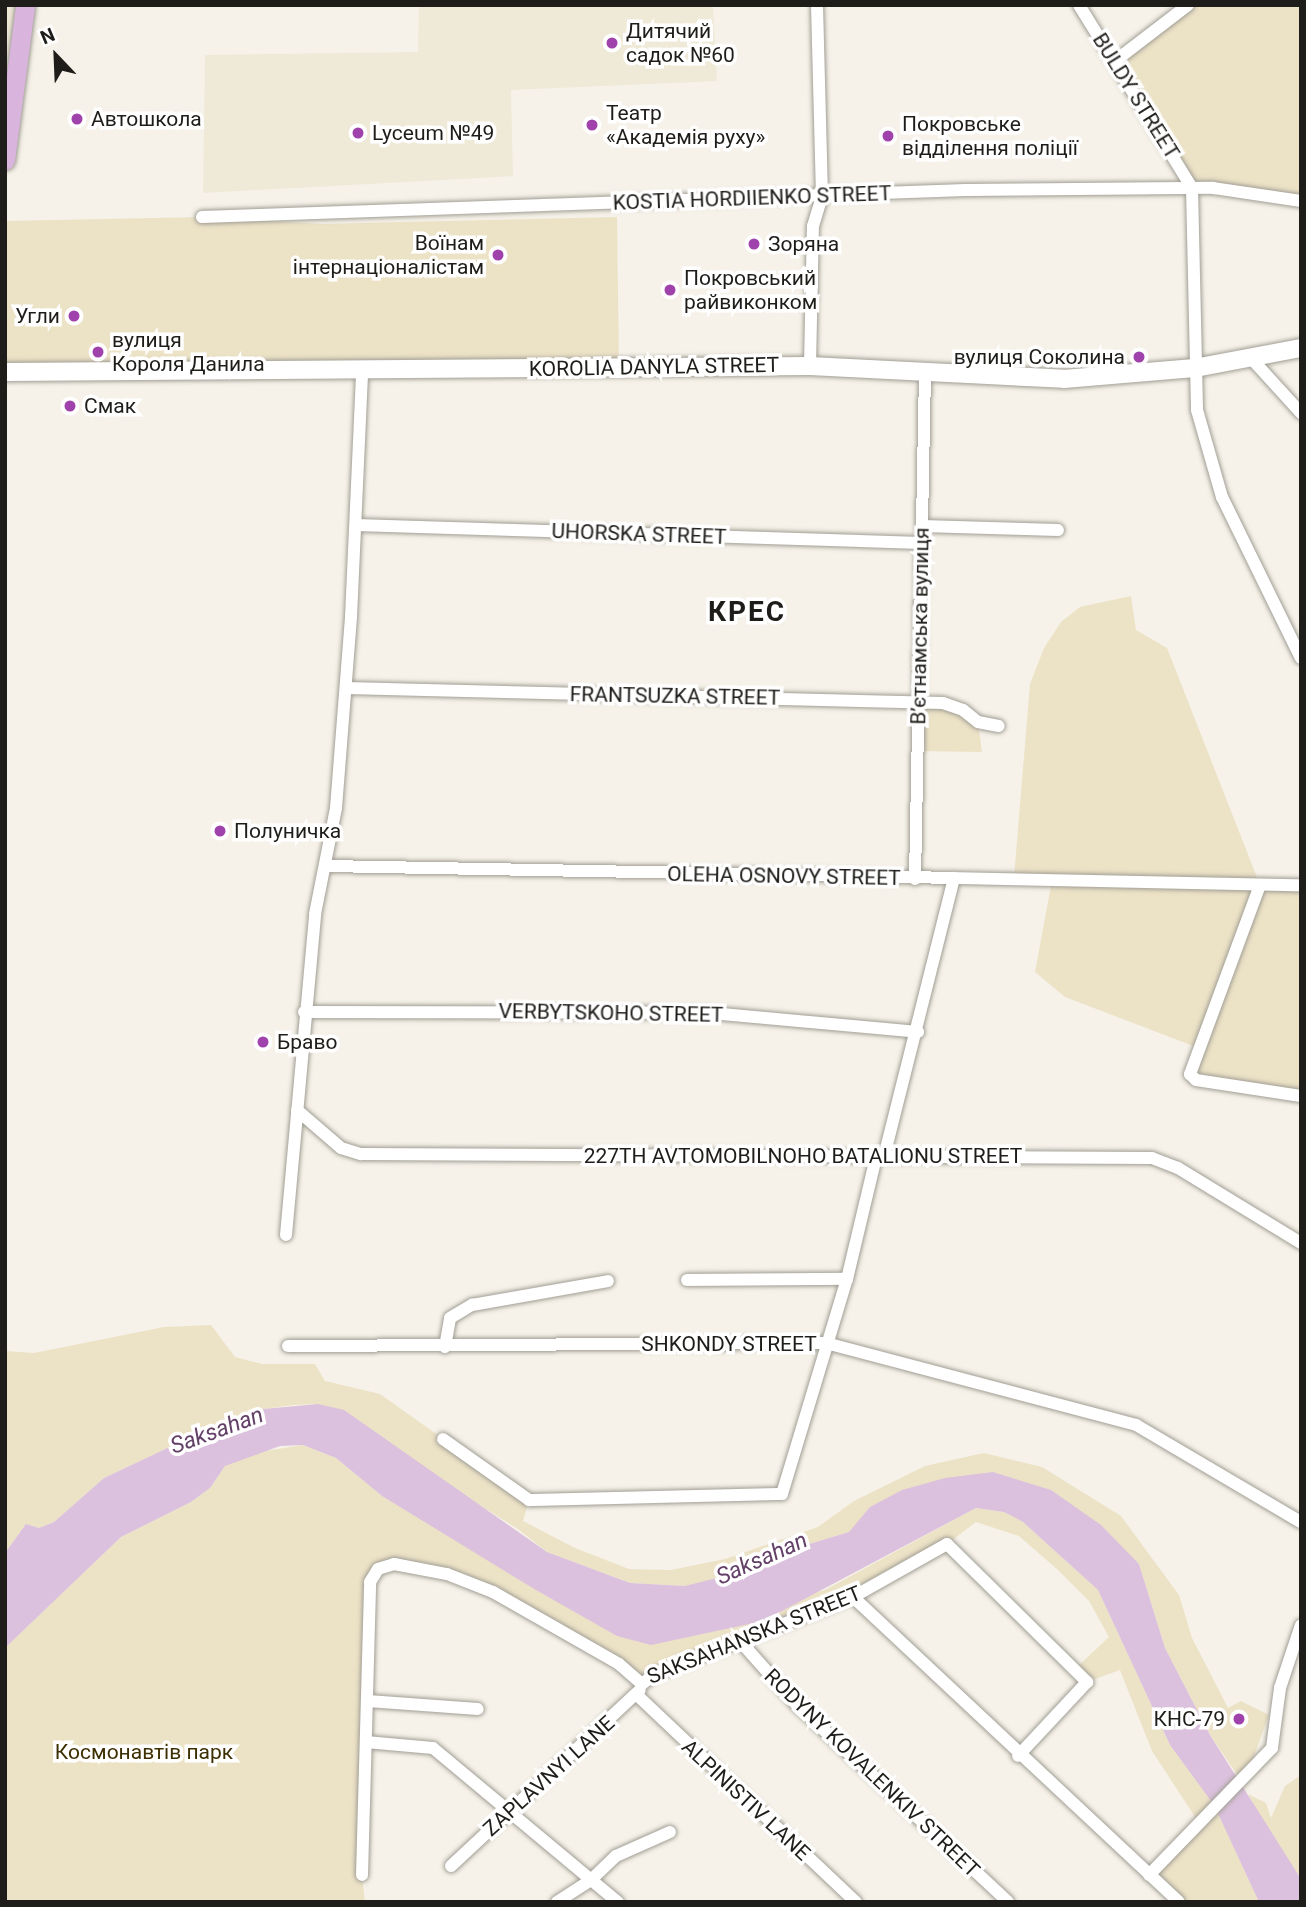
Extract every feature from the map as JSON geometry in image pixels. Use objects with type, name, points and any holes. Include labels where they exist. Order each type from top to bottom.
[{"type":"main road","points":[[5,160],[25,5]]},
{"type":"main road","name":"KOROLIA DANYLA STREET","points":[[5,372],[810,366],[1064,379],[1195,368],[1301,348]]},
{"type":"street","points":[[810,366],[813,226],[822,196],[817,5]]},
{"type":"street","name":"BULDY STREET","points":[[1079,5],[1192,188]]},
{"type":"street","points":[[1115,61],[1188,5]]},
{"type":"street","points":[[1192,188],[1197,410],[1222,497],[1301,658]]},
{"type":"street","name":"KOSTIA HORDIIENKO STREET","points":[[202,216],[822,196],[1192,188],[1301,201]]},
{"type":"street","points":[[1250,357],[1301,413]]},
{"type":"street","points":[[286,1235],[304,1012],[315,914],[326,866],[346,688],[362,371]]},
{"type":"street","name":"Вʼєтнамська вулиця","points":[[915,879],[925,373]]},
{"type":"street","name":"UHORSKA STREET","points":[[356,525],[922,543]]},
{"type":"street","points":[[922,526],[1058,530]]},
{"type":"street","name":"FRANTSUZKA STREET","points":[[346,688],[943,704],[963,710],[978,722],[999,726]]},
{"type":"street","name":"OLEHA OSNOVY STREET","points":[[326,866],[1301,885]]},
{"type":"street","points":[[443,1439],[529,1500],[776,1496],[786,1489],[918,1032],[954,878]]},
{"type":"street","points":[[1260,885],[1190,1074],[1196,1080],[1301,1096]]},
{"type":"street","name":"VERBYTSKOHO STREET","points":[[304,1012],[711,1013],[918,1032]]},
{"type":"street","name":"227TH AVTOMOBILNOHO BATALIONU STREET","points":[[297,1110],[341,1148],[361,1154],[1164,1160],[1301,1243]]},
{"type":"street","points":[[687,1280],[846,1279]]},
{"type":"street","points":[[445,1347],[450,1318],[472,1305],[608,1281]]},
{"type":"street","name":"SHKONDY STREET","points":[[288,1346],[826,1343],[1136,1425],[1301,1522]]},
{"type":"street","name":"SAKSAHANSKA STREET","points":[[362,1875],[370,1582],[379,1569],[394,1564],[447,1574],[493,1592],[618,1664],[640,1690],[655,1674],[853,1597],[947,1544],[1087,1682],[1018,1756]]},
{"type":"street","points":[[853,1597],[1018,1756],[1179,1902]]},
{"type":"street","points":[[1149,1875],[1272,1748],[1279,1720],[1278,1698],[1301,1625]]},
{"type":"street","name":"RODYNY KOVALENKIV STREET","points":[[740,1642],[796,1704],[1008,1902]]},
{"type":"street","name":"ZAPLAVNYI LANE","points":[[451,1866],[640,1690]]},
{"type":"street","name":"ALPINISTIV LANE","points":[[640,1690],[856,1902]]},
{"type":"street","points":[[368,1701],[478,1709]]},
{"type":"street","points":[[366,1742],[433,1748],[508,1814],[618,1902]]},
{"type":"street","points":[[557,1902],[591,1880],[616,1856],[670,1832]]},
{"type":"shaded area","points":[[5,5],[25,5],[5,160]]},
{"type":"shaded area","name":"Lyceum №49","points":[[419,5],[713,5],[717,81],[511,90],[513,176],[203,193],[205,55],[418,52]]},
{"type":"green space","points":[[1188,5],[1301,5],[1301,201],[1192,188],[1115,61]]},
{"type":"green space","points":[[202,217],[323,224],[617,217],[619,367],[5,372],[5,221]]},
{"type":"green space","points":[[1131,596],[1136,630],[1167,648],[1260,885],[1301,885],[1301,1096],[1196,1080],[1196,1047],[1065,997],[1035,972],[1052,880],[1014,877],[1030,684],[1044,648],[1061,622],[1080,607]]},
{"type":"green space","points":[[919,703],[943,703],[978,722],[982,752],[918,751]]},
{"type":"green space","points":[[211,1325],[235,1357],[262,1364],[315,1364],[325,1381],[380,1394],[529,1500],[523,1521],[575,1548],[629,1569],[671,1570],[725,1559],[818,1527],[854,1501],[925,1466],[984,1453],[1042,1467],[1121,1516],[1179,1595],[1192,1638],[1228,1708],[1241,1701],[1269,1715],[1252,1761],[1238,1776],[1210,1735],[1165,1648],[1139,1564],[1051,1490],[859,1522],[849,1532],[796,1548],[768,1565],[725,1578],[685,1586],[630,1583],[547,1552],[518,1529],[318,1404],[294,1405],[263,1409],[212,1427],[104,1478],[54,1522],[39,1528],[26,1524],[5,1553],[5,1351],[34,1353],[164,1327]]},
{"type":"green space","name":"Космонавтів парк","points":[[303,1445],[336,1458],[382,1496],[617,1636],[825,1590],[976,1508],[1004,1512],[1023,1522],[1098,1590],[1170,1745],[1214,1804],[1259,1902],[1179,1902],[1149,1875],[1199,1823],[1152,1751],[1120,1670],[1087,1682],[1076,1668],[1109,1637],[1089,1601],[1019,1536],[976,1522],[947,1544],[853,1597],[642,1684],[493,1592],[394,1564],[374,1573],[362,1875],[365,1902],[5,1902],[5,1648],[121,1537],[191,1502],[210,1488],[225,1466],[252,1453]]},
{"type":"green space","points":[[1301,1775],[1301,1879],[1266,1829],[1248,1794],[1266,1803],[1271,1818],[1285,1786]]},
{"type":"water","name":"Saksahan","points":[[318,1404],[344,1410],[547,1552],[630,1583],[685,1586],[768,1565],[796,1548],[849,1532],[870,1507],[902,1490],[945,1478],[993,1472],[1051,1490],[1101,1525],[1139,1564],[1165,1648],[1210,1735],[1301,1879],[1301,1902],[1259,1902],[1214,1805],[1170,1745],[1098,1590],[1023,1522],[1004,1512],[976,1508],[763,1621],[651,1645],[617,1636],[536,1590],[382,1496],[336,1458],[303,1445],[280,1446],[225,1466],[210,1488],[191,1502],[121,1537],[5,1648],[5,1553],[26,1524],[39,1528],[54,1522],[104,1478],[212,1427],[263,1409]]},
{"type":"place","name":"Дитячий садок №60","points":[[612,43]]},
{"type":"place","name":"Автошкола","points":[[77,119]]},
{"type":"place","name":"Театр «Академія руху»","points":[[592,125]]},
{"type":"place","name":"Lyceum №49","points":[[358,133]]},
{"type":"place","name":"Покровське відділення поліції","points":[[888,136]]},
{"type":"place","name":"Зоряна","points":[[754,244]]},
{"type":"place","name":"Воїнам інтернаціоналістам","points":[[498,255]]},
{"type":"place","name":"Покровський райвиконком","points":[[670,290]]},
{"type":"place","name":"Угли","points":[[74,316]]},
{"type":"place","name":"вулиця Короля Данила","points":[[98,352]]},
{"type":"place","name":"вулиця Соколина","points":[[1139,357]]},
{"type":"place","name":"Смак","points":[[70,406]]},
{"type":"place","name":"Полуничка","points":[[220,831]]},
{"type":"place","name":"Браво","points":[[263,1042]]},
{"type":"place","name":"КНС-79","points":[[1239,1719]]},
{"type":"district","name":"КРЕС","points":[[747,612]]}]
